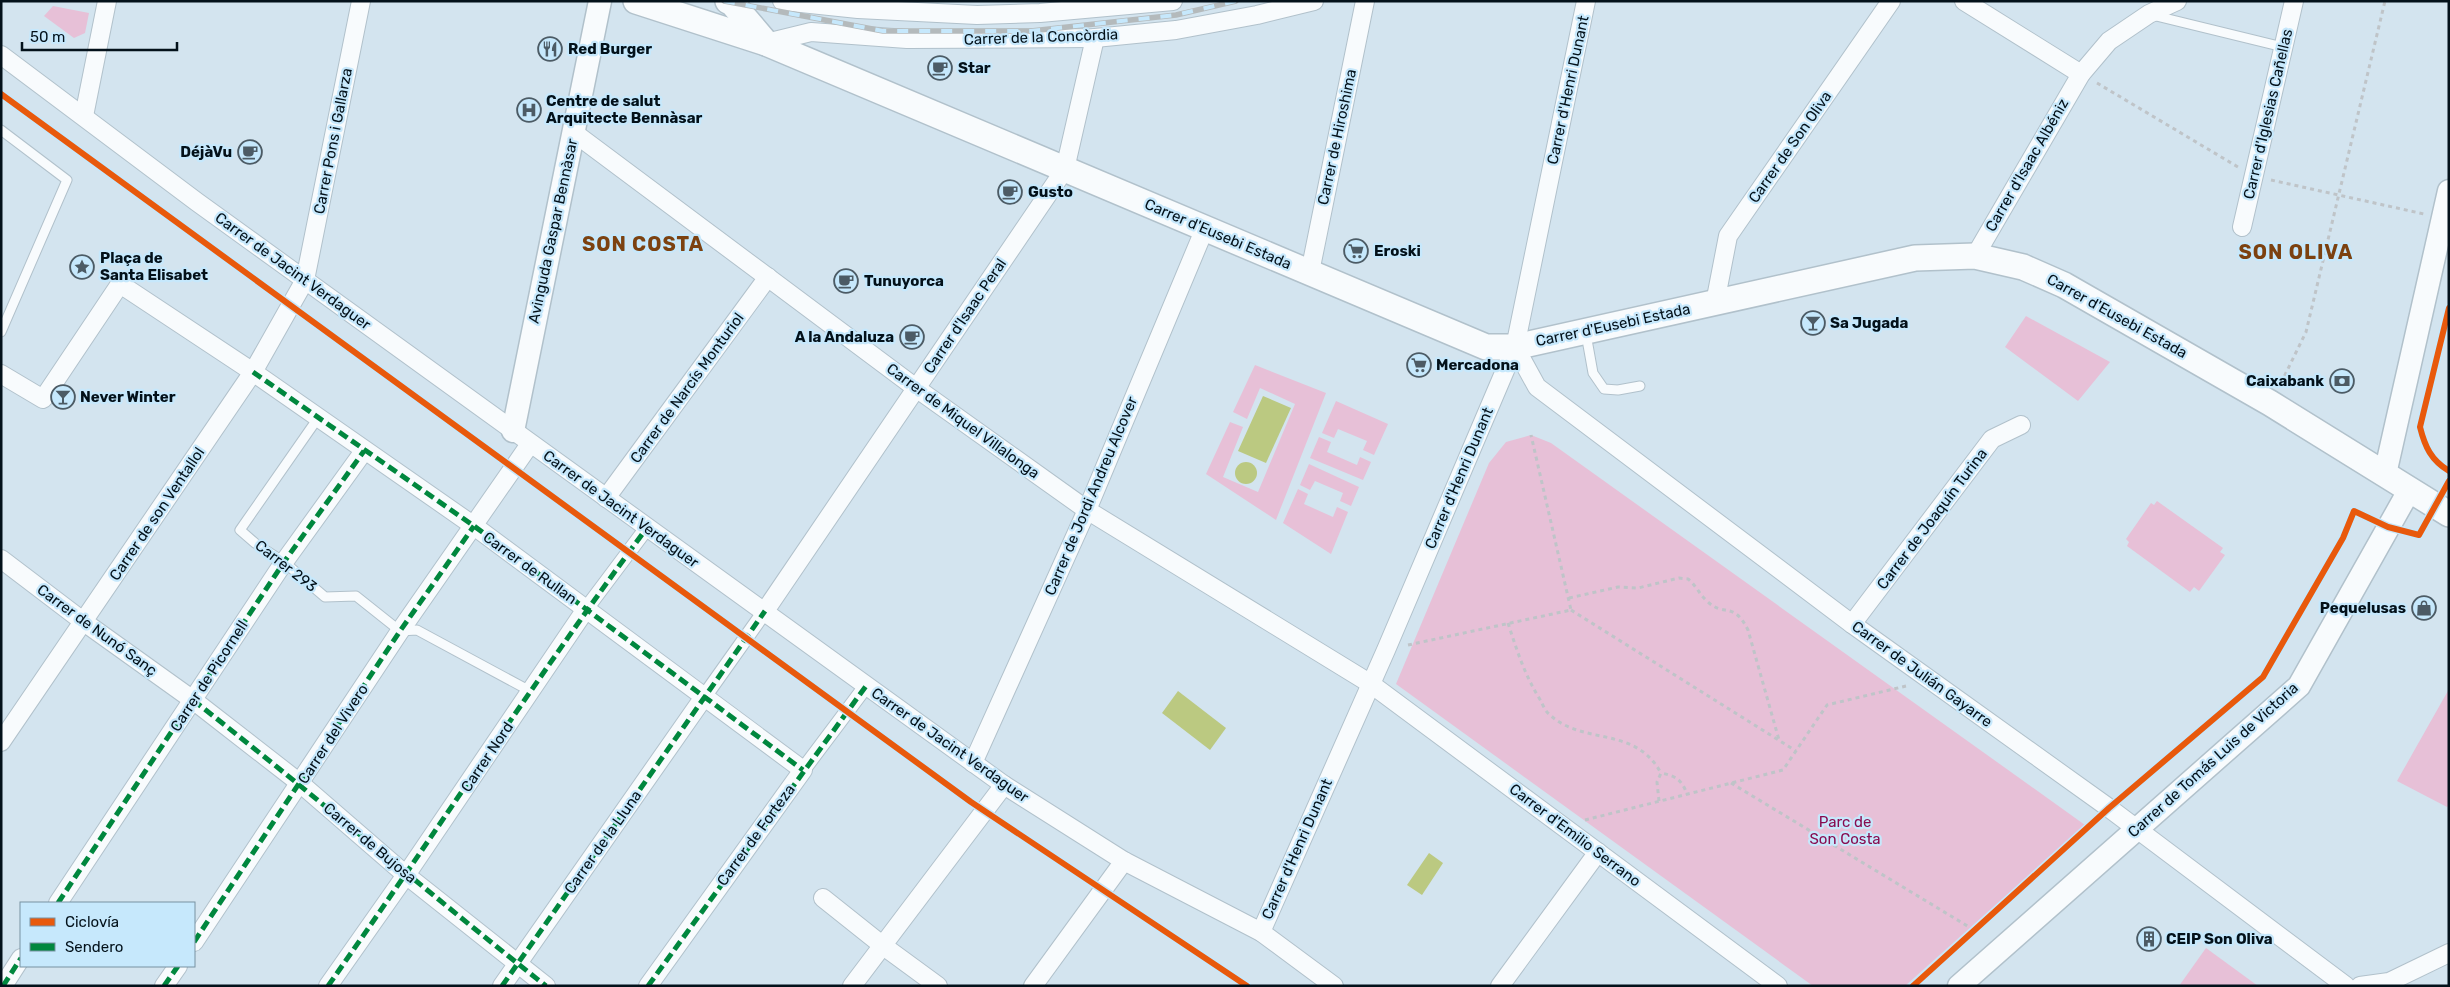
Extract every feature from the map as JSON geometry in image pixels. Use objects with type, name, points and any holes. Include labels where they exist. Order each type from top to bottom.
[{"type":"main road","name":"Carrer d'Eusebi Estada","points":[[636,1],[766,43],[1486,347],[1515,346],[1915,258],[1975,256],[2023,266],[2064,285],[2270,403],[2449,514]]},
{"type":"main road","name":"Carrer d'Eusebi Estada","points":[[728,1],[732,3],[766,43]]},
{"type":"street","points":[[84,116],[107,1]]},
{"type":"street","name":"Carrer Pons i Gallarza","points":[[305,280],[361,1]]},
{"type":"street","name":"Avinguda Gaspar Bennàsar","points":[[521,437],[573,132],[600,1]]},
{"type":"street","points":[[782,1],[859,5]]},
{"type":"street","name":"Carrer de la Concòrdia","points":[[859,5],[977,16],[1040,13],[1102,4],[1173,1]]},
{"type":"street","name":"Carrer de la Concòrdia","points":[[766,43],[811,32],[907,39],[1095,38],[1176,30],[1258,15],[1314,1]]},
{"type":"street","name":"Carrer de Hiroshima","points":[[1310,272],[1365,1]]},
{"type":"street","name":"Carrer d'Henri Dunant","points":[[1261,932],[1386,650],[1515,346],[1586,1]]},
{"type":"street","name":"Carrer de Son Oliva","points":[[1714,303],[1728,236],[1890,1]]},
{"type":"street","points":[[1964,1],[2081,74]]},
{"type":"street","name":"Carrer d'Isaac Albéniz","points":[[1975,256],[2081,74],[2109,41],[2149,14],[2177,1]]},
{"type":"street","name":"Carrer d'Iglesias Cañellas","points":[[2242,227],[2294,1]]},
{"type":"street","points":[[1065,169],[1095,38]]},
{"type":"street","name":"Carrer de Jacint Verdaguer","points":[[1,55],[646,529],[1004,785],[1124,862],[1261,932],[1334,986]]},
{"type":"street","name":"Carrer de Miquel Villalonga","points":[[573,132],[916,388],[1087,510],[1371,684]]},
{"type":"street","name":"Carrer d'Isaac Peral","points":[[764,612],[1065,169]]},
{"type":"street","points":[[2385,474],[2449,191]]},
{"type":"street","name":"Carrer de Jordi Andreu Alcover","points":[[973,763],[1087,510],[1205,228]]},
{"type":"street","name":"Carrer de Narcís Monturiol","points":[[606,498],[768,277]]},
{"type":"street","name":"Carrer de son Ventallol","points":[[1,742],[253,372],[305,280]]},
{"type":"street","name":"Carrer de Rullan","points":[[1,374],[43,399],[120,284],[253,372],[474,526],[803,770]]},
{"type":"street","name":"Carrer de Julián Gayarre","points":[[1515,346],[1537,387],[1852,624],[2135,829],[2346,986]]},
{"type":"street","name":"Carrer de Joaquín Turina","points":[[1852,624],[1992,439],[2021,425]]},
{"type":"street","name":"Carrer del Vivero","points":[[195,941],[301,784],[400,631],[474,526],[521,437]]},
{"type":"street","name":"Carrer de Picornell","points":[[59,902],[284,562],[364,451]]},
{"type":"street","name":"Carrer de Tomás Luis de Victoria","points":[[1960,986],[2135,829],[2299,686],[2410,489]]},
{"type":"street","name":"Carrer Nord","points":[[328,986],[532,692],[586,609],[646,529]]},
{"type":"street","name":"Carrer de Nunó Sanç","points":[[1,559],[84,622],[193,700]]},
{"type":"street","points":[[704,697],[764,612]]},
{"type":"street","name":"Carrer d'Emilio Serrano","points":[[1371,684],[1778,986]]},
{"type":"street","name":"Carrer de Forteza","points":[[648,986],[803,770],[866,686]]},
{"type":"street","name":"Carrer de la Lluna","points":[[502,986],[704,697]]},
{"type":"street","name":"Carrer de Bujosa","points":[[193,700],[301,784],[406,875],[546,986]]},
{"type":"street","points":[[852,986],[1004,785]]},
{"type":"street","points":[[1500,986],[1598,852]]},
{"type":"street","points":[[1034,986],[1124,862]]},
{"type":"street","points":[[823,898],[882,946],[938,986]]},
{"type":"street","points":[[2360,986],[2389,982],[2449,953]]},
{"type":"street","points":[[3,986],[20,960]]},
{"type":"street","points":[[164,986],[177,967]]},
{"type":"lane","points":[[2149,14],[2283,47]]},
{"type":"lane","points":[[1,130],[67,180],[1,332]]},
{"type":"lane","points":[[1585,331],[1593,373],[1604,389],[1618,390],[1640,386]]},
{"type":"lane","name":"Carrer 293","points":[[318,418],[240,530],[284,562],[325,596],[356,596],[400,631]]},
{"type":"lane","points":[[400,631],[417,630],[463,655],[485,664],[532,692]]},
{"type":"path","points":[[2270,403],[2306,332],[2385,1]]},
{"type":"path","points":[[1530,435],[1571,610]]},
{"type":"path","points":[[1569,598],[1618,587],[1638,588],[1679,578],[1688,579],[1708,603],[1724,610],[1735,612],[1741,617],[1750,638],[1779,740]]},
{"type":"path","points":[[1386,650],[1571,610],[1796,751]]},
{"type":"path","points":[[1508,623],[1528,680],[1549,714],[1572,728],[1629,742],[1657,765],[1661,773]]},
{"type":"path","points":[[1563,826],[1783,770],[1827,705],[1930,680]]},
{"type":"path","points":[[1661,773],[1674,775],[1683,782],[1687,794]]},
{"type":"path","points":[[1659,801],[1657,782],[1661,773]]},
{"type":"path","points":[[1730,783],[1974,930]]},
{"type":"path","points":[[1967,936],[1981,924]]},
{"type":"green space","points":[[53,6],[89,13],[85,33],[74,38],[44,16]]},
{"type":"green space","points":[[2026,316],[2110,362],[2078,401],[2005,347]]},
{"type":"green space","points":[[1255,365],[1326,393],[1276,520],[1206,474],[1230,422],[1243,427],[1223,477],[1258,492],[1295,404],[1260,388],[1247,419],[1233,412]]},
{"type":"green space","points":[[1336,401],[1388,424],[1374,455],[1363,450],[1367,441],[1338,429],[1334,438],[1322,433]]},
{"type":"green space","name":"Parc de Son Costa","points":[[1531,435],[1551,443],[2085,825],[1905,986],[1813,986],[1396,684],[1489,463],[1506,442]]},
{"type":"green space","points":[[1319,437],[1331,442],[1327,452],[1357,465],[1360,457],[1371,462],[1363,480],[1310,458]]},
{"type":"green space","points":[[1309,464],[1359,487],[1351,506],[1340,501],[1343,493],[1315,481],[1310,490],[1300,485]]},
{"type":"green space","points":[[1298,489],[1308,494],[1304,504],[1333,517],[1337,507],[1348,512],[1331,554],[1283,523]]},
{"type":"green space","points":[[2157,501],[2223,548],[2220,552],[2225,555],[2199,591],[2194,587],[2190,592],[2127,546],[2129,542],[2126,539],[2151,503],[2154,505]]},
{"type":"green space","points":[[2449,689],[2449,805],[2447,807],[2397,781]]},
{"type":"green space","points":[[2206,948],[2258,986],[2179,986]]},
{"type":"shaded area","points":[[1263,396],[1291,408],[1266,463],[1238,451]]},
{"type":"shaded area","points":[[1246,462],[1254,465],[1257,473],[1254,481],[1246,484],[1238,481],[1235,473],[1238,465]]},
{"type":"shaded area","points":[[1178,691],[1226,728],[1210,750],[1162,713]]},
{"type":"shaded area","points":[[1429,853],[1443,863],[1422,895],[1407,885]]},
{"type":"railway","points":[[724,1],[883,31],[1031,31],[1176,15],[1236,1]]},
{"type":"marked path","points":[[253,372],[474,526],[803,770]]},
{"type":"marked path","points":[[59,902],[284,562],[364,451]]},
{"type":"marked path","points":[[195,940],[400,631],[474,526]]},
{"type":"marked path","points":[[328,986],[525,699],[646,529]]},
{"type":"marked path","points":[[502,986],[765,611]]},
{"type":"marked path","points":[[648,986],[866,686]]},
{"type":"marked path","points":[[193,700],[546,986]]},
{"type":"marked path","points":[[3,986],[20,960]]},
{"type":"marked path","points":[[164,986],[177,967]]},
{"type":"cycle path","points":[[1,94],[971,802],[1247,986]]},
{"type":"cycle path","points":[[2449,308],[2420,427],[2424,441],[2433,458],[2449,471]]},
{"type":"cycle path","points":[[1913,986],[2109,808],[2263,677],[2343,538],[2354,511],[2388,527],[2419,535],[2449,481]]},
{"type":"place","name":"Red Burger","points":[[550,49]]},
{"type":"place","name":"Star","points":[[940,68]]},
{"type":"place","name":"Centre de salut Arquitecte Bennàsar","points":[[529,110]]},
{"type":"place","name":"DéjàVu","points":[[250,152]]},
{"type":"place","name":"Gusto","points":[[1010,192]]},
{"type":"place","name":"Eroski","points":[[1356,251]]},
{"type":"place","name":"Plaça de Santa Elisabet","points":[[82,267]]},
{"type":"place","name":"Tunuyorca","points":[[846,281]]},
{"type":"place","name":"Sa Jugada","points":[[1813,323]]},
{"type":"place","name":"A la Andaluza","points":[[912,337]]},
{"type":"place","name":"Mercadona","points":[[1419,365]]},
{"type":"place","name":"Caixabank","points":[[2342,381]]},
{"type":"place","name":"Never Winter","points":[[63,397]]},
{"type":"place","name":"Pequelusas","points":[[2424,608]]},
{"type":"place","name":"CEIP Son Oliva","points":[[2149,939]]},
{"type":"district","name":"SON COSTA","points":[[643,244]]},
{"type":"district","name":"SON OLIVA","points":[[2296,252]]}]
